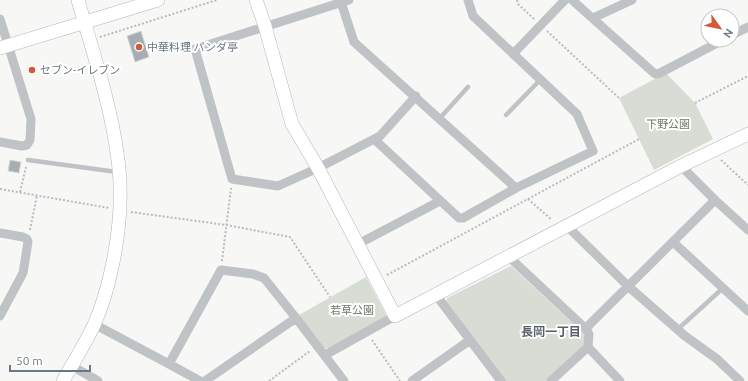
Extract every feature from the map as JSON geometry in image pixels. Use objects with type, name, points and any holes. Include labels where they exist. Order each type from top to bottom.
[{"type":"street","points":[[63,381],[94,324],[107,286],[118,235],[119,210],[119,172],[114,132],[78,0]]},
{"type":"street","points":[[4,47],[158,0]]},
{"type":"street","points":[[256,0],[265,26],[292,124],[318,168],[395,316]]},
{"type":"street","points":[[374,139],[456,216],[463,218],[516,188],[593,151],[577,114],[473,16],[468,0]]},
{"type":"street","points":[[513,54],[565,0]]},
{"type":"street","points":[[572,0],[655,74],[660,73],[708,48]]},
{"type":"street","points":[[593,18],[632,0]]},
{"type":"street","points":[[416,96],[380,136],[318,168],[278,186],[232,179],[195,49],[345,1],[354,42],[416,96],[516,188]]},
{"type":"street","points":[[0,20],[4,47],[31,119],[30,140],[28,145],[22,146],[0,142]]},
{"type":"street","points":[[325,355],[395,316],[564,227],[681,166],[748,134]]},
{"type":"street","points":[[681,166],[748,230]]},
{"type":"street","points":[[586,329],[715,200]]},
{"type":"street","points":[[358,244],[440,201]]},
{"type":"street","points":[[564,227],[629,287],[685,336],[717,359],[740,381]]},
{"type":"street","points":[[0,233],[23,237],[27,239],[28,242],[23,273],[0,315]]},
{"type":"street","points":[[673,242],[748,311]]},
{"type":"street","points":[[509,257],[590,334],[588,347],[551,381]]},
{"type":"street","points":[[169,364],[221,270],[253,274],[264,278],[325,355],[341,380]]},
{"type":"street","points":[[436,295],[501,381]]},
{"type":"street","points":[[205,381],[296,318]]},
{"type":"street","points":[[94,324],[200,381]]},
{"type":"street","points":[[412,381],[470,340]]},
{"type":"street","points":[[588,347],[620,381]]},
{"type":"street","points":[[72,366],[98,381]]},
{"type":"lane","points":[[506,115],[540,80]]},
{"type":"lane","points":[[440,118],[468,87]]},
{"type":"lane","points":[[28,160],[119,172]]},
{"type":"lane","points":[[678,329],[723,288]]},
{"type":"path","points":[[89,40],[217,0]]},
{"type":"path","points":[[517,0],[518,4],[619,98]]},
{"type":"path","points":[[694,103],[748,76]]},
{"type":"path","points":[[377,280],[639,139]]},
{"type":"path","points":[[712,152],[748,185]]},
{"type":"path","points":[[221,270],[232,179]]},
{"type":"path","points":[[0,189],[119,210],[226,225],[290,237],[330,297]]},
{"type":"path","points":[[28,242],[37,196]]},
{"type":"path","points":[[528,198],[564,227]]},
{"type":"path","points":[[366,332],[400,381]]},
{"type":"path","points":[[269,381],[317,345]]},
{"type":"green space","name":"下野公園","points":[[666,73],[695,103],[713,139],[654,170],[619,98]]},
{"type":"green space","points":[[511,266],[587,336],[584,346],[546,381],[504,381],[446,303],[447,298]]},
{"type":"green space","name":"若草公園","points":[[366,277],[387,317],[329,348],[324,348],[299,315]]},
{"type":"building","points":[[141,31],[149,57],[135,62],[127,36]]},
{"type":"building","points":[[10,160],[21,162],[19,173],[8,171]]},
{"type":"place","name":"中華料理 パンダ亭","points":[[139,47]]},
{"type":"place","name":"セブン-イレブン","points":[[32,70]]},
{"type":"district","name":"長岡一丁目","points":[[551,332]]}]
